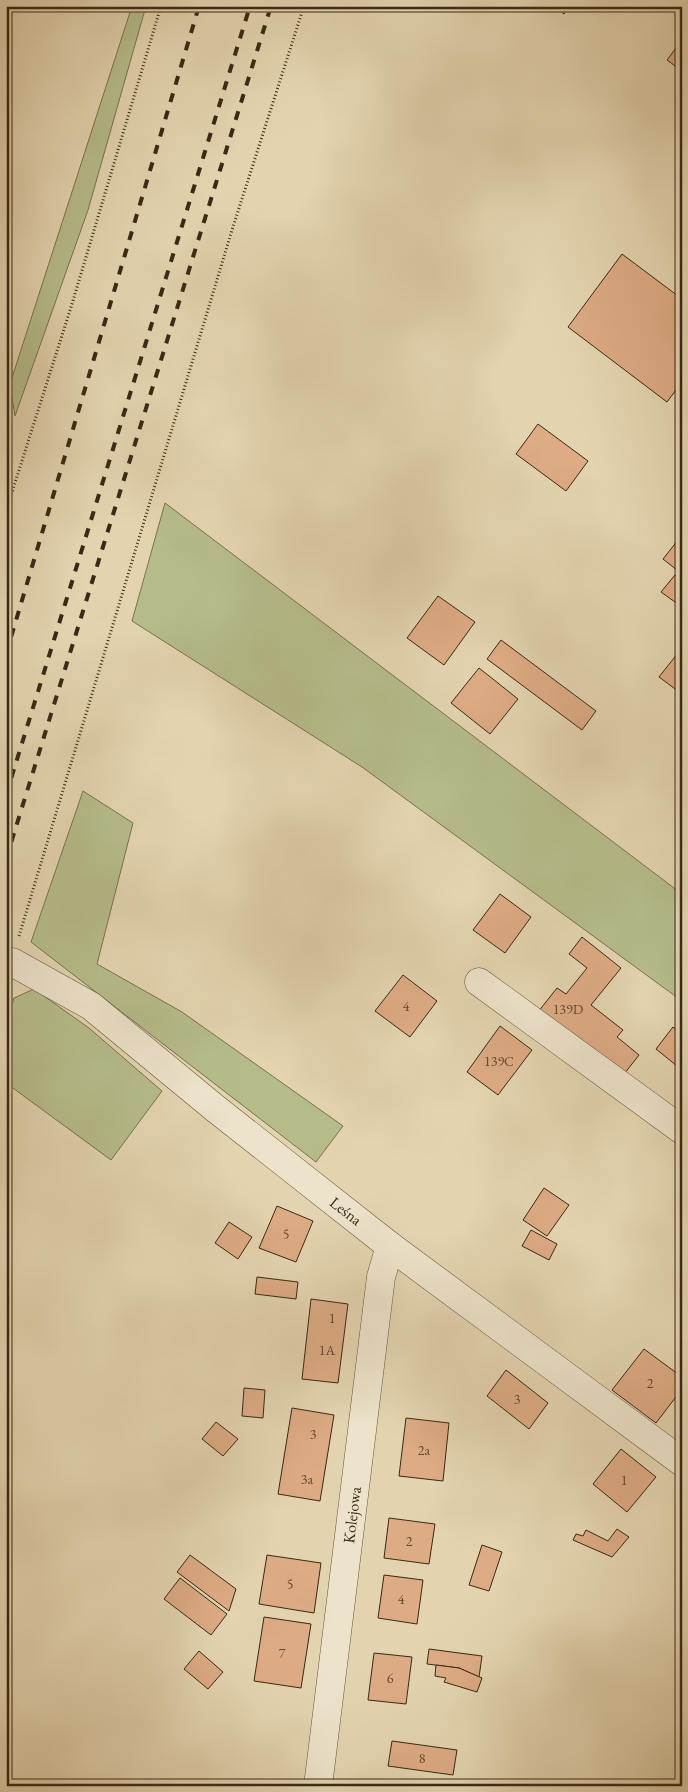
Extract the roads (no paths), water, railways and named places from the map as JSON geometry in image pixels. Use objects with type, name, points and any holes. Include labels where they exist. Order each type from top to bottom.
[{"type":"street","name":"Leśna","points":[[12,962],[91,1006],[216,1109],[390,1246],[682,1462]]},
{"type":"street","points":[[480,982],[682,1130]]},
{"type":"street","name":"Kolejowa","points":[[318,1786],[381,1277],[390,1246]]},
{"type":"railway","points":[[6,654],[199,6]]},
{"type":"railway","points":[[6,795],[250,6]]},
{"type":"railway","points":[[6,859],[271,6]]}]
